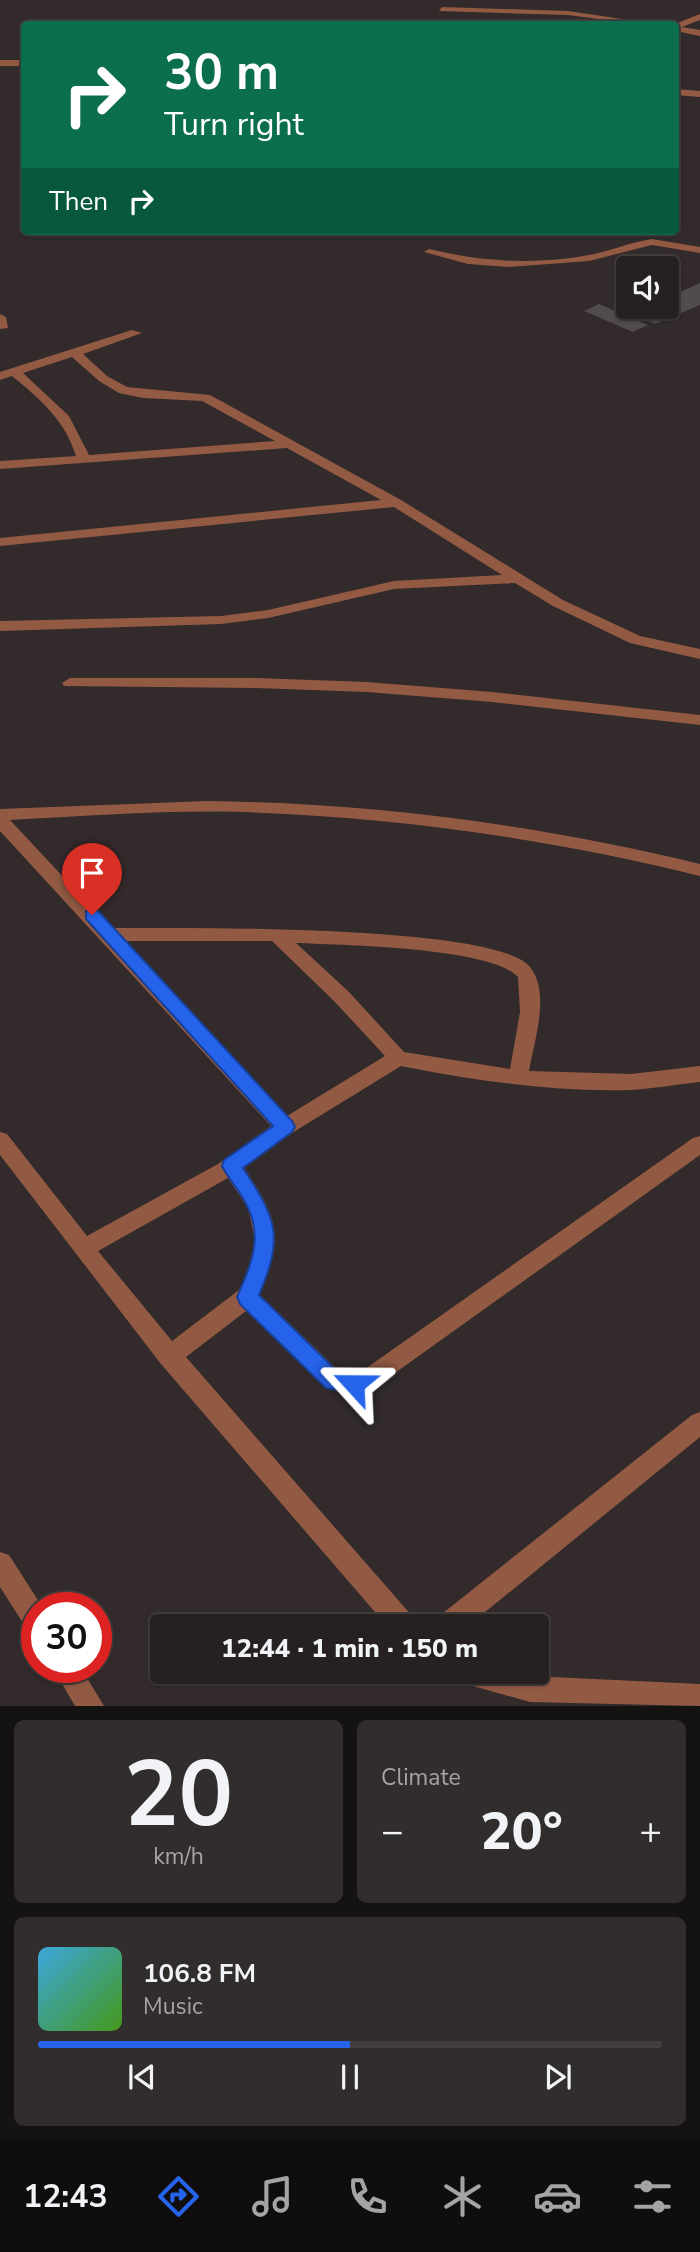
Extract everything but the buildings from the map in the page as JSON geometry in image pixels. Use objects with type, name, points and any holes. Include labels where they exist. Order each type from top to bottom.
[{"type":"street","points":[[442,9],[568,13],[629,21]]},
{"type":"street","points":[[679,27],[700,17]]},
{"type":"street","points":[[679,29],[700,33]]},
{"type":"street","points":[[0,63],[21,63]]},
{"type":"street","points":[[688,93],[700,89]]},
{"type":"street","points":[[679,92],[700,94]]},
{"type":"street","points":[[429,252],[481,262],[558,263],[653,242],[700,250]]},
{"type":"street","points":[[0,376],[136,333]]},
{"type":"street","points":[[74,352],[108,382],[123,390],[143,394],[189,393],[206,398],[396,503],[558,603],[635,640],[700,654]]},
{"type":"street","points":[[13,371],[63,415],[78,435],[83,457]]},
{"type":"street","points":[[0,464],[291,444]]},
{"type":"street","points":[[0,542],[396,503]]},
{"type":"street","points":[[0,626],[221,620],[268,614],[394,584],[519,578]]},
{"type":"street","points":[[70,683],[204,682],[365,687],[519,699],[700,720]]},
{"type":"street","points":[[0,817],[148,807],[275,808],[516,833],[656,858],[700,870]]},
{"type":"street","points":[[0,817],[285,1127]]},
{"type":"street","points":[[110,934],[277,935],[415,943],[506,959],[518,965],[526,975],[530,993],[519,1078]]},
{"type":"street","points":[[277,935],[342,997],[398,1058],[468,1072],[519,1078],[631,1082],[700,1074]]},
{"type":"street","points":[[83,1250],[231,1166],[285,1127],[398,1058]]},
{"type":"street","points":[[0,1140],[83,1250],[170,1357],[394,1614]]},
{"type":"street","points":[[247,1297],[334,1381],[354,1384],[373,1376],[700,1144]]},
{"type":"street","points":[[170,1357],[247,1297],[259,1271],[266,1240],[258,1206],[231,1166]]},
{"type":"street","points":[[462,1614],[700,1423]]},
{"type":"street","points":[[0,1564],[21,1597]]},
{"type":"street","points":[[76,1683],[91,1706]]},
{"type":"street","points":[[512,1684],[530,1689],[700,1697]]},
{"type":"route","points":[[92,915],[285,1127],[231,1166],[258,1206],[266,1240],[259,1271],[247,1297],[334,1381],[354,1384]]}]
